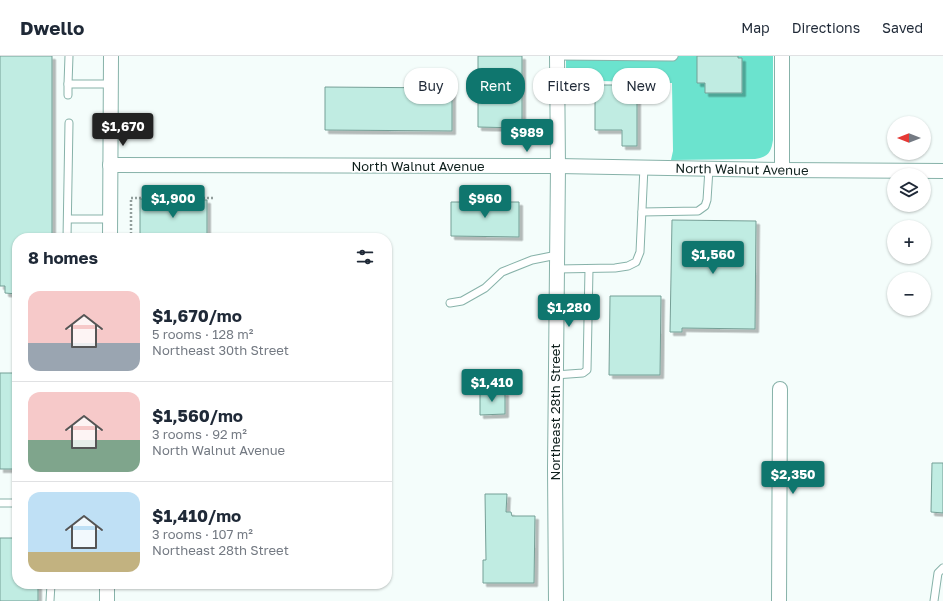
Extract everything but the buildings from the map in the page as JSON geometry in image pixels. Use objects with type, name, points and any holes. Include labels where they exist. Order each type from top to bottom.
[{"type":"street","points":[[110,233],[111,56]]},
{"type":"street","name":"Northeast 28th Street","points":[[556,601],[555,374],[558,166],[557,56]]},
{"type":"street","points":[[782,56],[782,170]]},
{"type":"street","name":"North Walnut Avenue","points":[[110,165],[558,166],[943,171]]},
{"type":"street","points":[[779,601],[780,389]]},
{"type":"street","points":[[107,589],[107,601]]},
{"type":"lane","points":[[68,95],[69,56]]},
{"type":"lane","points":[[557,56],[674,56]]},
{"type":"lane","points":[[68,84],[111,84]]},
{"type":"lane","points":[[67,233],[69,123]]},
{"type":"lane","points":[[450,303],[462,301],[485,288],[502,272],[532,260],[557,262],[589,269],[623,268],[636,262],[640,252],[644,167]]},
{"type":"lane","points":[[642,212],[698,211],[705,206],[707,200],[709,169]]},
{"type":"lane","points":[[68,219],[110,219]]},
{"type":"lane","points":[[555,374],[583,373],[587,370],[589,269]]},
{"type":"lane","points":[[0,503],[12,503]]},
{"type":"lane","points":[[934,601],[938,573],[943,568]]},
{"type":"lane","points":[[50,601],[51,589]]},
{"type":"path","points":[[131,233],[131,198],[214,198]]},
{"type":"green space","points":[[566,56],[773,56],[773,140],[770,151],[766,156],[755,159],[671,160],[673,151],[672,83],[670,83],[670,68],[612,68],[612,81],[604,81],[604,68],[566,68]]}]
